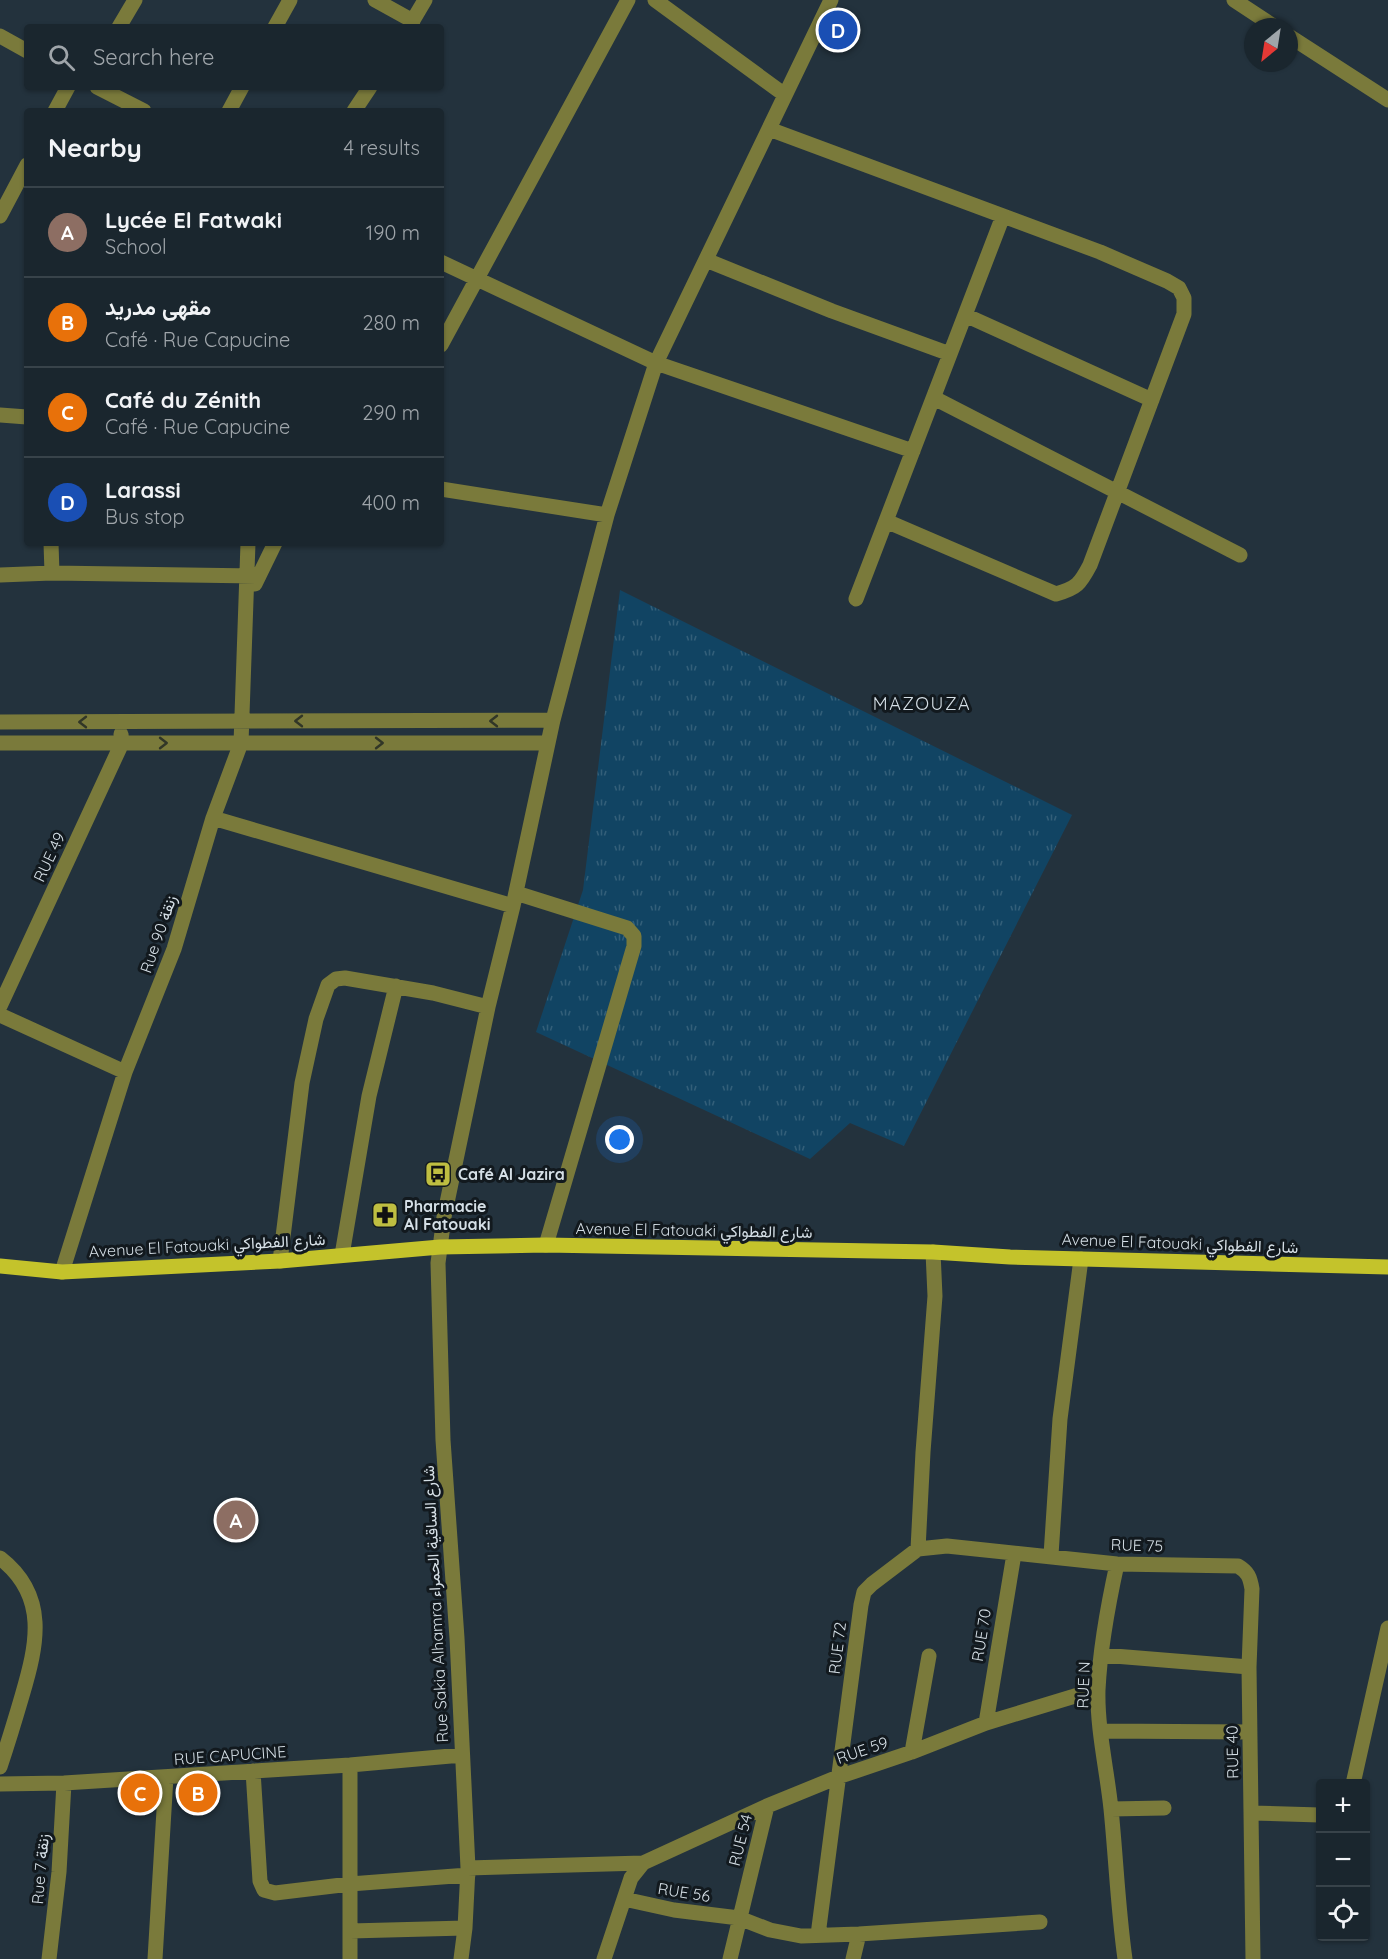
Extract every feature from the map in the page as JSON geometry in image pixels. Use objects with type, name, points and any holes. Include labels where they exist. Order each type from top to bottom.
[{"type":"main road","name":"Avenue El Fatouaki شارع الفطواكي","points":[[0,1266],[62,1272],[280,1261],[440,1247],[546,1245],[933,1252],[1010,1257],[1388,1267]]},
{"type":"street","points":[[121,24],[135,0]]},
{"type":"street","points":[[277,24],[290,0]]},
{"type":"street","points":[[375,0],[411,24],[425,0]]},
{"type":"street","points":[[444,339],[628,0]]},
{"type":"street","points":[[655,0],[785,94]]},
{"type":"street","name":"Rue Sakia Alhamra شارع الساقية الحمراء","points":[[461,1959],[468,1872],[457,1638],[443,1440],[438,1263],[440,1247],[488,1007],[553,720],[607,514],[656,363],[831,0]]},
{"type":"street","points":[[1234,0],[1261,18]]},
{"type":"street","points":[[0,36],[24,49]]},
{"type":"street","points":[[1298,42],[1388,100]]},
{"type":"street","points":[[58,108],[66,90]]},
{"type":"street","points":[[103,90],[138,108]]},
{"type":"street","points":[[231,108],[240,90]]},
{"type":"street","points":[[356,108],[368,90]]},
{"type":"street","points":[[769,129],[1100,252],[1167,280],[1179,288],[1184,298],[1184,314],[1090,565],[1080,582],[1071,590],[1056,594],[886,521]]},
{"type":"street","points":[[0,216],[24,171]]},
{"type":"street","points":[[856,599],[1003,216]]},
{"type":"street","points":[[706,260],[832,311],[950,354]]},
{"type":"street","points":[[444,264],[656,363],[913,451]]},
{"type":"street","points":[[965,315],[1152,400]]},
{"type":"street","points":[[934,398],[1240,555]]},
{"type":"street","points":[[0,415],[24,417]]},
{"type":"street","points":[[444,489],[607,514]]},
{"type":"street","points":[[51,546],[52,573]]},
{"type":"street","points":[[248,546],[253,575]]},
{"type":"street","points":[[253,575],[273,546]]},
{"type":"street","points":[[0,574],[253,575]]},
{"type":"street","name":"Rue 90 زنقة","points":[[62,1272],[126,1072],[174,949],[213,818],[241,743],[248,600],[253,575]]},
{"type":"street","points":[[0,722],[553,720]]},
{"type":"street","name":"RUE 49","points":[[0,1006],[122,743],[121,722]]},
{"type":"street","points":[[0,743],[548,743]]},
{"type":"street","points":[[213,818],[627,928],[634,936],[634,946],[546,1245]]},
{"type":"street","points":[[280,1261],[302,1083],[325,990],[332,982],[345,978],[396,986],[488,1007]]},
{"type":"street","points":[[342,1255],[369,1096],[396,986]]},
{"type":"street","points":[[0,1015],[126,1072]]},
{"type":"street","points":[[918,1549],[935,1296],[933,1252]]},
{"type":"street","points":[[1051,1555],[1060,1419],[1081,1259]]},
{"type":"street","name":"RUE 75","points":[[918,1549],[947,1546],[1014,1554],[1051,1555],[1117,1564],[1222,1565]]},
{"type":"street","name":"RUE 72","points":[[818,1935],[864,1592],[918,1549]]},
{"type":"street","name":"RUE 70","points":[[986,1723],[1014,1554]]},
{"type":"street","points":[[0,1558],[22,1580],[29,1593],[34,1614],[36,1642],[0,1767]]},
{"type":"street","name":"RUE N","points":[[1117,1564],[1109,1600],[1098,1689],[1111,1809],[1118,1909],[1125,1959]]},
{"type":"street","name":"RUE 40","points":[[1222,1565],[1238,1566],[1246,1571],[1252,1589],[1249,1668],[1252,1959]]},
{"type":"street","points":[[1354,1779],[1388,1628]]},
{"type":"street","points":[[1102,1655],[1249,1668]]},
{"type":"street","points":[[912,1752],[929,1656]]},
{"type":"street","name":"RUE 59","points":[[644,1863],[767,1806],[838,1777],[912,1752],[986,1723],[1098,1689]]},
{"type":"street","points":[[1102,1731],[1249,1732]]},
{"type":"street","name":"RUE CAPUCINE","points":[[0,1784],[166,1777],[462,1755]]},
{"type":"street","points":[[350,1765],[350,1959]]},
{"type":"street","points":[[254,1771],[260,1881],[264,1890],[275,1893],[468,1872],[644,1863]]},
{"type":"street","points":[[155,1959],[160,1843],[166,1777]]},
{"type":"street","name":"Rue 7 زنقة","points":[[49,1959],[64,1783]]},
{"type":"street","name":"RUE 54","points":[[729,1959],[767,1806]]},
{"type":"street","points":[[1111,1809],[1164,1808]]},
{"type":"street","points":[[1251,1812],[1316,1815]]},
{"type":"street","points":[[604,1959],[631,1878],[644,1863]]},
{"type":"street","name":"RUE 56","points":[[624,1899],[674,1910],[740,1918],[790,1935],[859,1934],[1040,1922]]},
{"type":"street","points":[[350,1931],[465,1928]]},
{"type":"street","points":[[853,1959],[859,1934]]},
{"type":"green space","points":[[620,590],[1072,815],[904,1146],[850,1123],[810,1159],[536,1032],[583,890]]},
{"type":"place","name":"Larassi","points":[[838,30]]},
{"type":"place","name":"Café Al Jazira","points":[[438,1174]]},
{"type":"place","name":"Pharmacie Al Fatouaki","points":[[385,1215]]},
{"type":"place","name":"Lycée El Fatwaki","points":[[236,1520]]},
{"type":"place","name":"Café du Zénith","points":[[140,1793]]},
{"type":"place","name":"مقهى مدريد","points":[[198,1793]]},
{"type":"district","name":"MAZOUZA","points":[[922,704]]}]
